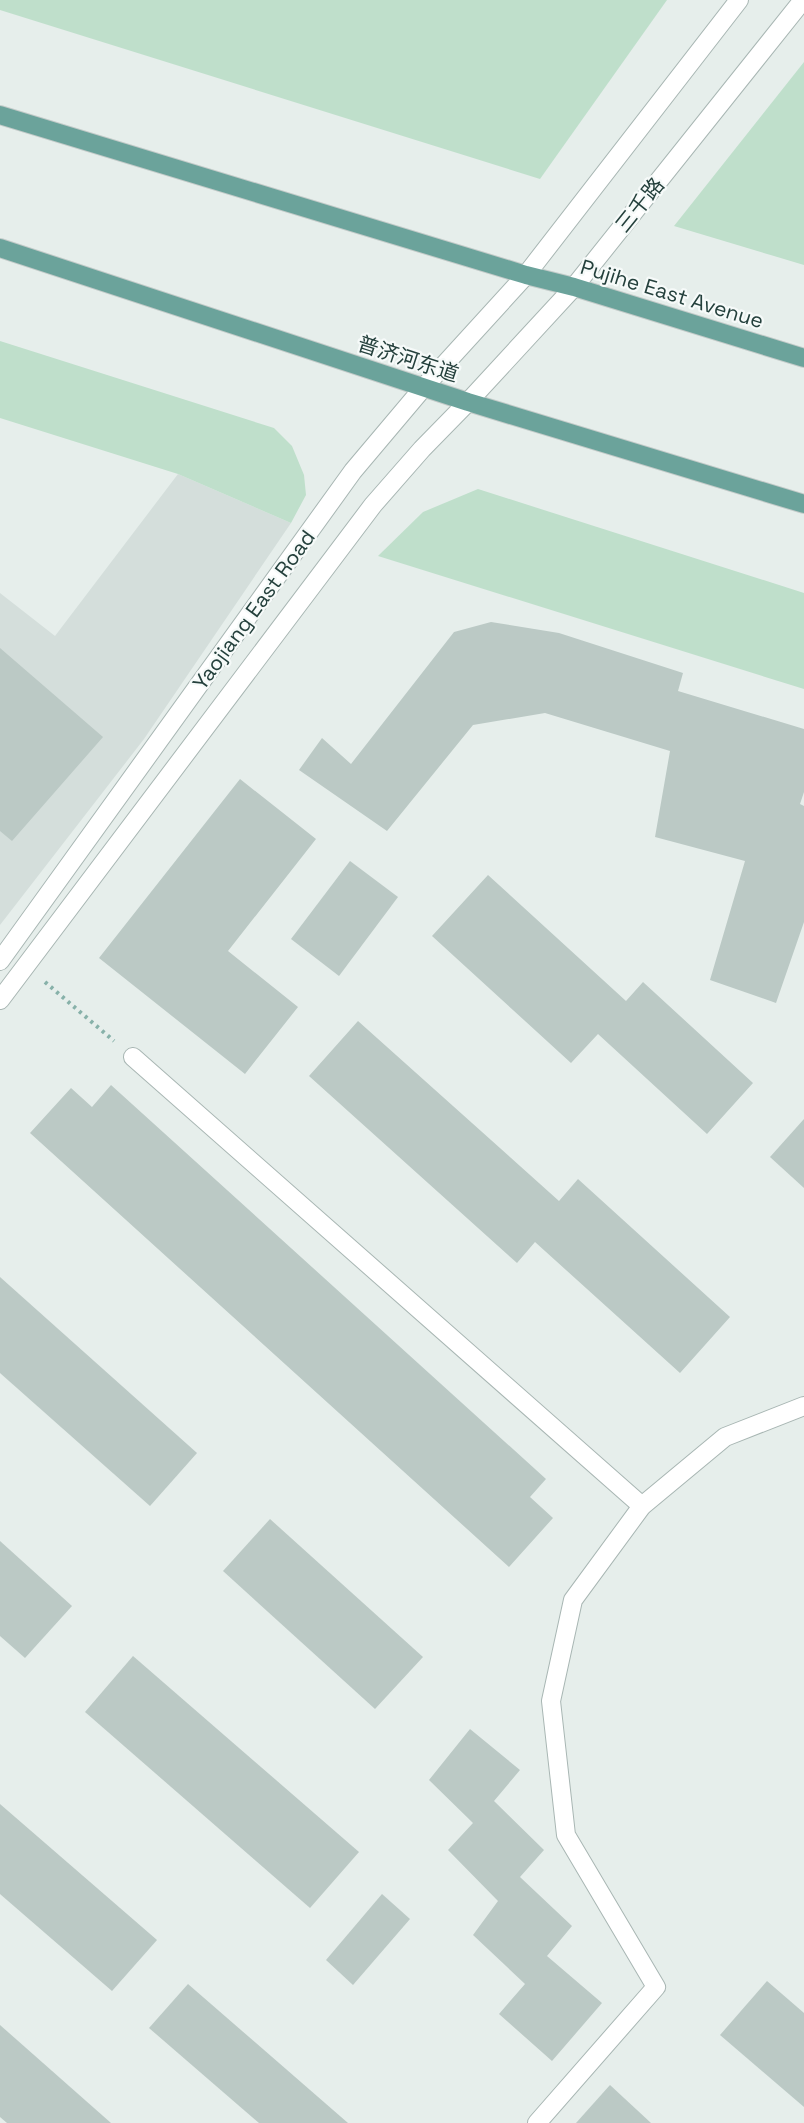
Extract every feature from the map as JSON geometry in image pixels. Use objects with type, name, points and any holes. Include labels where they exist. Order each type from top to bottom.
[{"type":"main road","points":[[0,115],[526,275]]},
{"type":"main road","name":"普济河东道","points":[[0,248],[423,388],[804,504]]},
{"type":"main road","name":"Pujihe East Avenue","points":[[526,275],[574,287],[804,358]]},
{"type":"street","points":[[526,275],[739,0]]},
{"type":"street","name":"三千路","points":[[468,402],[574,287],[803,0]]},
{"type":"street","name":"Yaojiang East Road","points":[[0,961],[353,471],[423,388],[526,275]]},
{"type":"street","name":"Yaojiang East Road","points":[[0,1000],[373,505],[422,448],[468,402]]},
{"type":"street","points":[[133,1058],[642,1506]]},
{"type":"street","points":[[537,2123],[656,1987],[566,1835],[551,1701],[573,1600],[642,1506],[725,1437],[804,1406]]},
{"type":"path","points":[[25,965],[133,1058]]},
{"type":"shaded area","points":[[178,474],[291,523],[144,739],[0,925],[0,593],[55,636]]},
{"type":"green space","points":[[0,0],[667,0],[540,179],[0,10]]},
{"type":"green space","points":[[804,62],[804,265],[674,226]]},
{"type":"green space","points":[[0,341],[274,428],[292,446],[304,475],[306,495],[291,523],[178,474],[0,418]]},
{"type":"green space","points":[[478,489],[804,593],[804,689],[378,556],[423,512]]},
{"type":"building","points":[[491,622],[559,633],[683,673],[678,691],[804,729],[804,792],[800,804],[804,806],[804,922],[776,1003],[710,980],[745,861],[655,837],[670,751],[545,713],[473,725],[387,831],[299,770],[322,738],[351,764],[454,632]]},
{"type":"building","points":[[0,648],[103,737],[12,841],[0,831]]},
{"type":"building","points":[[240,779],[316,839],[228,951],[298,1007],[245,1074],[99,958]]},
{"type":"building","points":[[350,861],[398,897],[339,976],[291,939]]},
{"type":"building","points":[[488,875],[626,1001],[643,982],[753,1083],[707,1134],[598,1034],[571,1063],[432,936]]},
{"type":"building","points":[[358,1021],[559,1201],[578,1179],[730,1317],[680,1373],[535,1242],[517,1263],[309,1076]]},
{"type":"building","points":[[111,1085],[546,1479],[530,1497],[553,1518],[509,1567],[30,1133],[71,1088],[92,1107]]},
{"type":"building","points":[[804,1119],[804,1188],[770,1157]]},
{"type":"building","points":[[0,1277],[197,1453],[150,1506],[0,1373]]},
{"type":"building","points":[[270,1519],[423,1657],[375,1709],[223,1571]]},
{"type":"building","points":[[0,1541],[72,1606],[25,1658],[0,1636]]},
{"type":"building","points":[[133,1656],[359,1852],[310,1908],[85,1712]]},
{"type":"building","points":[[470,1729],[520,1770],[494,1801],[544,1850],[520,1877],[572,1926],[547,1956],[602,2003],[552,2061],[499,2014],[525,1984],[473,1935],[498,1901],[448,1850],[473,1823],[429,1780]]},
{"type":"building","points":[[0,1804],[157,1940],[112,1991],[0,1894]]},
{"type":"building","points":[[382,1894],[410,1919],[353,1985],[326,1960]]},
{"type":"building","points":[[767,1981],[804,2013],[804,2107],[720,2035]]},
{"type":"building","points":[[188,1984],[348,2123],[259,2123],[149,2028]]},
{"type":"building","points":[[0,2025],[111,2123],[7,2123],[0,2117]]},
{"type":"building","points":[[610,2085],[651,2123],[576,2123]]}]
